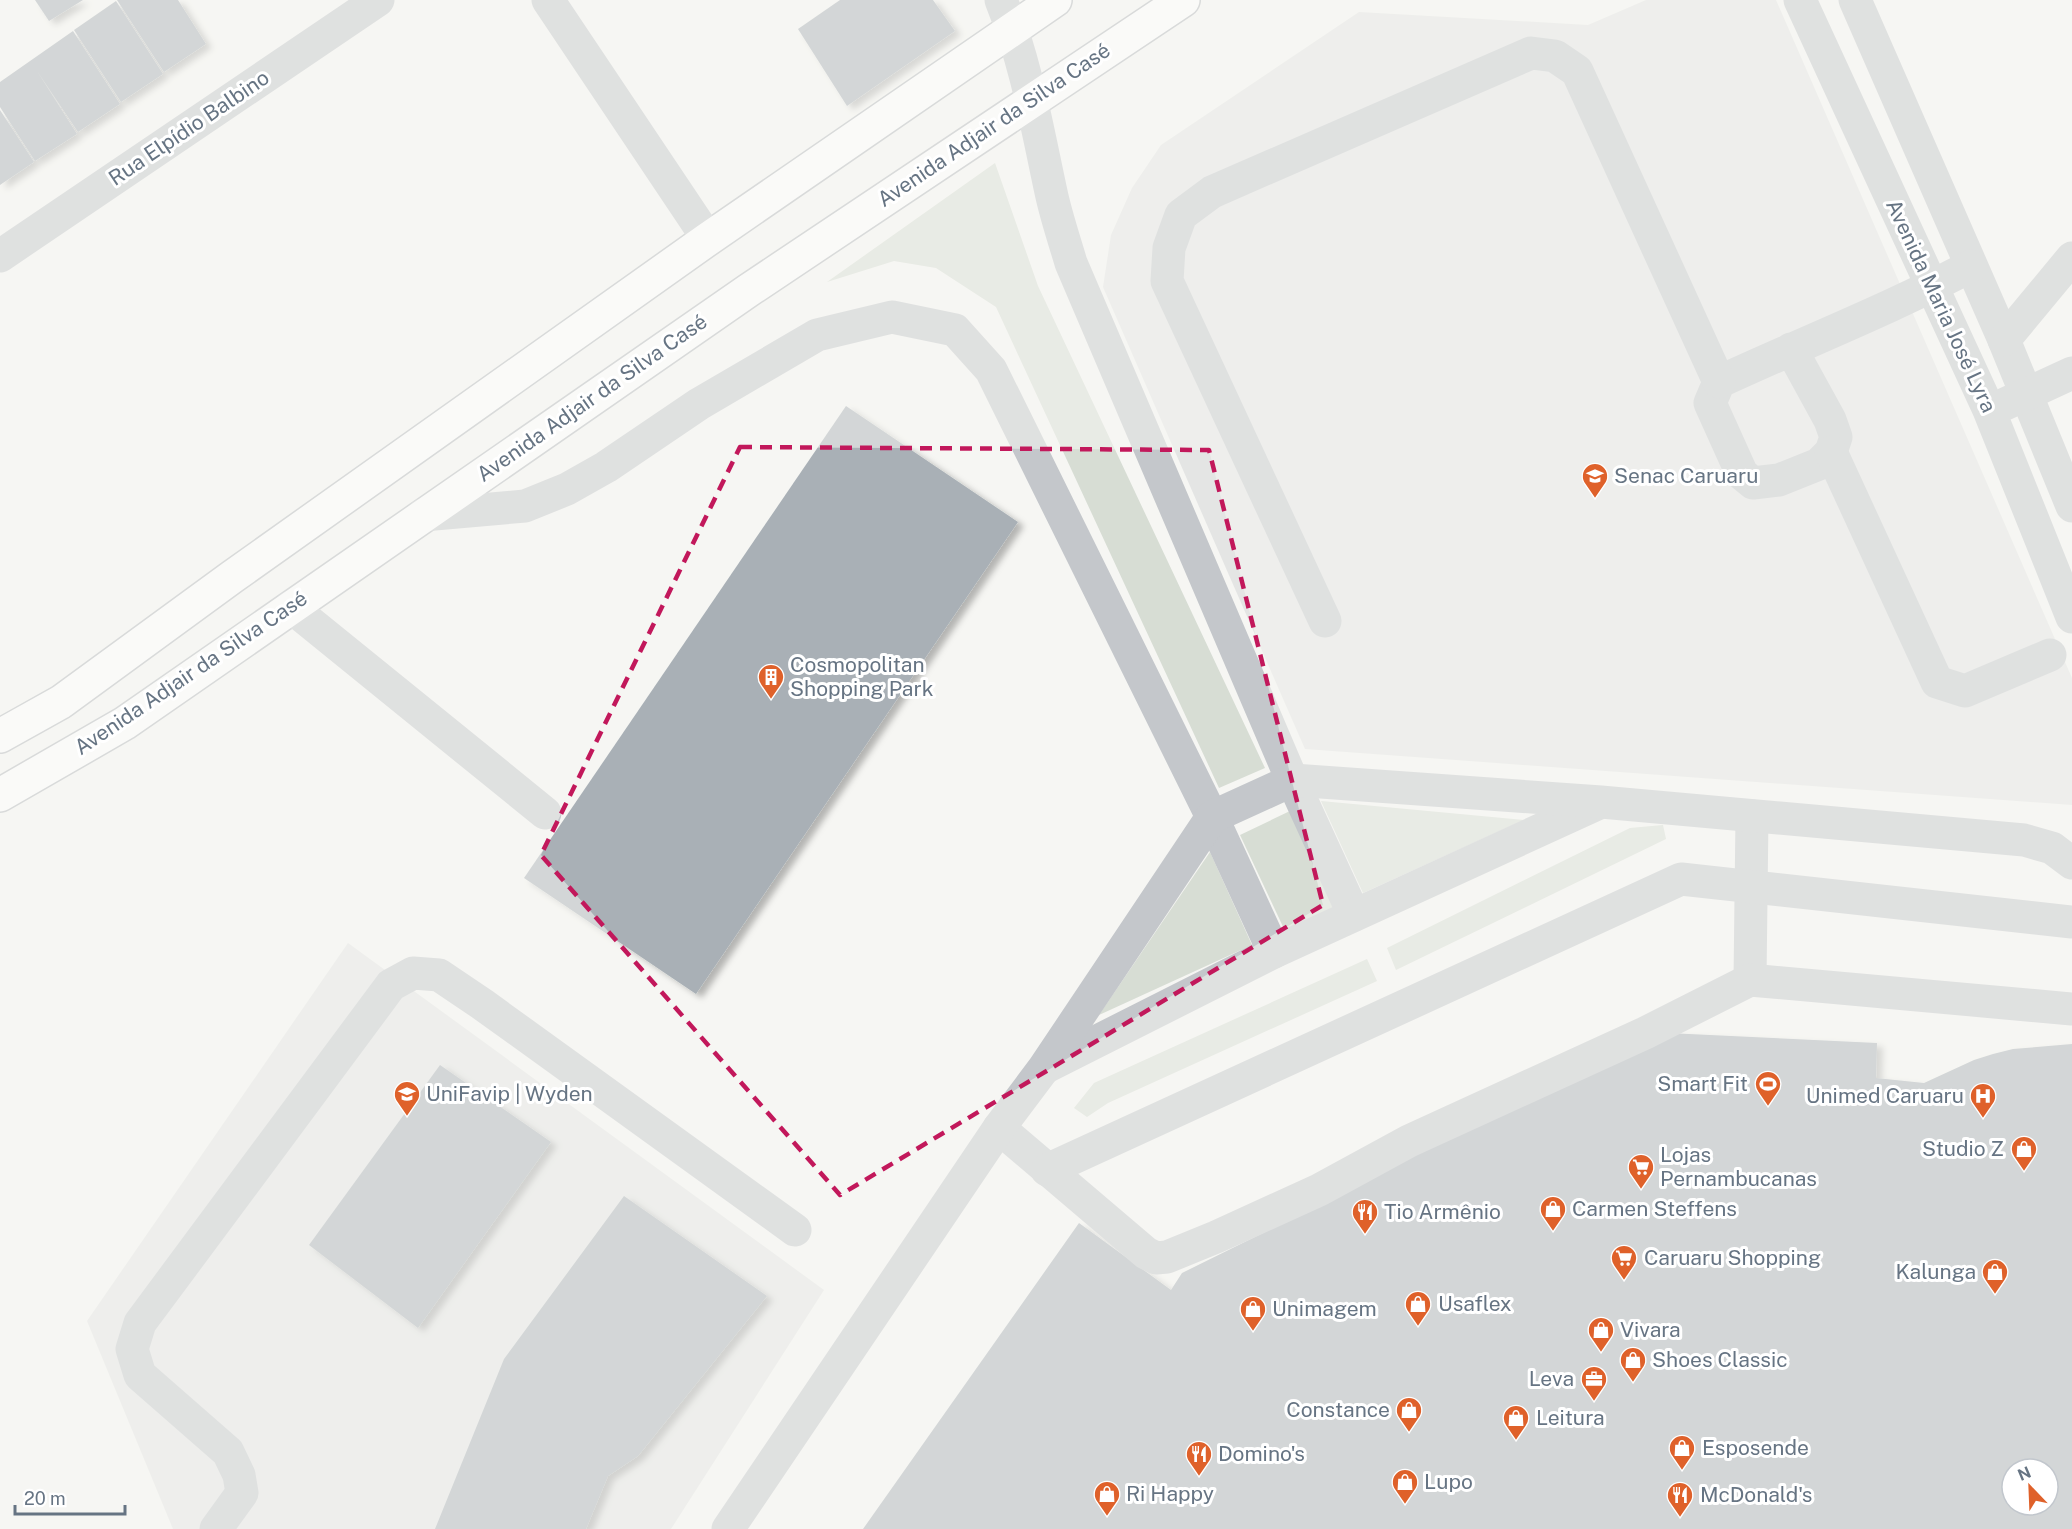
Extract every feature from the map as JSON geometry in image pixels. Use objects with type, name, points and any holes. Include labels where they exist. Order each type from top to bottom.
[{"type":"main road","points":[[0,736],[60,702],[708,239],[1007,14],[1055,0]]},
{"type":"main road","name":"Avenida Adjair da Silva Casé","points":[[0,795],[125,723],[423,514],[749,290],[1183,0]]},
{"type":"street","name":"Rua Elpídio Balbino","points":[[0,256],[378,0]]},
{"type":"street","points":[[548,0],[708,239]]},
{"type":"street","name":"Avenida Maria José Lyra","points":[[1800,0],[1989,410],[2072,617]]},
{"type":"street","name":"Avenida Maria José Lyra","points":[[1855,0],[2004,340],[2072,506]]},
{"type":"street","points":[[1007,14],[1033,100],[1052,194],[1071,263],[1293,780],[1354,915]]},
{"type":"street","points":[[1325,621],[1167,281],[1169,248],[1180,215],[1212,192],[1532,53],[1556,56],[1577,71],[1719,382]]},
{"type":"street","points":[[2004,340],[2072,258]]},
{"type":"street","points":[[1791,349],[1830,420],[1836,437],[1831,452],[1819,464],[1779,480],[1754,483],[1742,474],[1710,403],[1719,382],[1791,349],[1933,286],[1971,266]]},
{"type":"street","points":[[423,514],[525,506],[567,489],[606,467],[699,404],[817,335],[892,317],[955,330],[991,370],[1212,817],[1274,952]]},
{"type":"street","points":[[1989,410],[2072,374]]},
{"type":"street","points":[[1831,452],[1937,682],[1965,691],[2050,655]]},
{"type":"street","points":[[291,607],[545,813]]},
{"type":"street","points":[[728,1529],[999,1128],[1044,1068],[1212,817],[1293,780],[1601,802],[2024,840],[2052,848],[2072,863]]},
{"type":"street","points":[[1044,1068],[1274,952],[1601,802]]},
{"type":"street","points":[[1750,981],[1752,816]]},
{"type":"street","points":[[1047,1170],[1681,879],[2072,922]]},
{"type":"street","points":[[216,1529],[242,1493],[239,1475],[228,1452],[140,1375],[132,1349],[140,1323],[391,984],[413,973],[439,975],[795,1230]]},
{"type":"street","points":[[999,1128],[1146,1253],[1156,1258],[1167,1257],[1216,1238],[1319,1190],[1399,1146],[1645,1033],[1750,981],[2072,1009]]},
{"type":"highlighted area","points":[[740,447],[1209,450],[1323,905],[840,1195],[541,855]]},
{"type":"shaded area","name":"Senac Caruaru","points":[[1646,0],[1776,0],[2072,678],[2072,805],[1305,749],[1103,287],[1111,235],[1132,188],[1161,145],[1359,12],[1588,25]]},
{"type":"shaded area","points":[[995,163],[1038,286],[1265,768],[1219,788],[996,307],[936,268],[894,261],[827,282]]},
{"type":"shaded area","points":[[1321,801],[1524,820],[1363,893]]},
{"type":"shaded area","points":[[1290,811],[1335,908],[1285,931],[1240,835]]},
{"type":"shaded area","points":[[1663,825],[1666,839],[1396,970],[1387,948],[1630,828]]},
{"type":"shaded area","points":[[1210,852],[1252,945],[1099,1015]]},
{"type":"shaded area","name":"UniFavip | Wyden","points":[[348,943],[824,1290],[671,1529],[173,1529],[87,1321]]},
{"type":"shaded area","points":[[1367,959],[1377,981],[1108,1103],[1087,1117],[1074,1108],[1094,1083]]},
{"type":"building","points":[[35,0],[83,0],[49,21]]},
{"type":"building","points":[[117,0],[178,0],[206,44],[164,72]]},
{"type":"building","points":[[840,0],[933,0],[955,31],[847,106],[798,29]]},
{"type":"building","points":[[116,1],[163,74],[121,102],[74,30]]},
{"type":"building","points":[[73,31],[120,104],[78,132],[37,71],[77,134],[35,161],[0,107],[0,82]]},
{"type":"building","points":[[0,110],[34,162],[0,185]]},
{"type":"building","name":"Cosmopolitan Shopping Park","points":[[846,406],[1018,522],[696,994],[524,878]]},
{"type":"building","name":"Caruaru Shopping","points":[[1668,1033],[1877,1043],[1876,1078],[1924,1083],[1974,1060],[1993,1054],[2013,1049],[2072,1044],[2072,1529],[863,1529],[1079,1223],[1171,1290],[1182,1273],[1350,1190],[1399,1154]]},
{"type":"building","points":[[440,1065],[551,1142],[418,1328],[309,1245]]},
{"type":"building","points":[[624,1196],[767,1296],[638,1456],[608,1476],[586,1529],[435,1529],[504,1359]]},
{"type":"place","name":"Senac Caruaru","points":[[1595,499]]},
{"type":"place","name":"Cosmopolitan Shopping Park","points":[[771,700]]},
{"type":"place","name":"Smart Fit","points":[[1768,1107]]},
{"type":"place","name":"UniFavip | Wyden","points":[[407,1117]]},
{"type":"place","name":"Unimed Caruaru","points":[[1983,1119]]},
{"type":"place","name":"Studio Z","points":[[2024,1172]]},
{"type":"place","name":"Lojas Pernambucanas","points":[[1641,1190]]},
{"type":"place","name":"Carmen Steffens","points":[[1553,1232]]},
{"type":"place","name":"Tio Armênio","points":[[1365,1235]]},
{"type":"place","name":"Caruaru Shopping","points":[[1624,1281]]},
{"type":"place","name":"Kalunga","points":[[1995,1295]]},
{"type":"place","name":"Usaflex","points":[[1418,1327]]},
{"type":"place","name":"Unimagem","points":[[1253,1332]]},
{"type":"place","name":"Vivara","points":[[1601,1353]]},
{"type":"place","name":"Shoes Classic","points":[[1633,1383]]},
{"type":"place","name":"Leva","points":[[1594,1402]]},
{"type":"place","name":"Constance","points":[[1409,1433]]},
{"type":"place","name":"Leitura","points":[[1516,1441]]},
{"type":"place","name":"Esposende","points":[[1682,1471]]},
{"type":"place","name":"Domino's","points":[[1199,1477]]},
{"type":"place","name":"Lupo","points":[[1405,1505]]},
{"type":"place","name":"Ri Happy","points":[[1107,1517]]},
{"type":"place","name":"McDonald's","points":[[1680,1518]]}]
